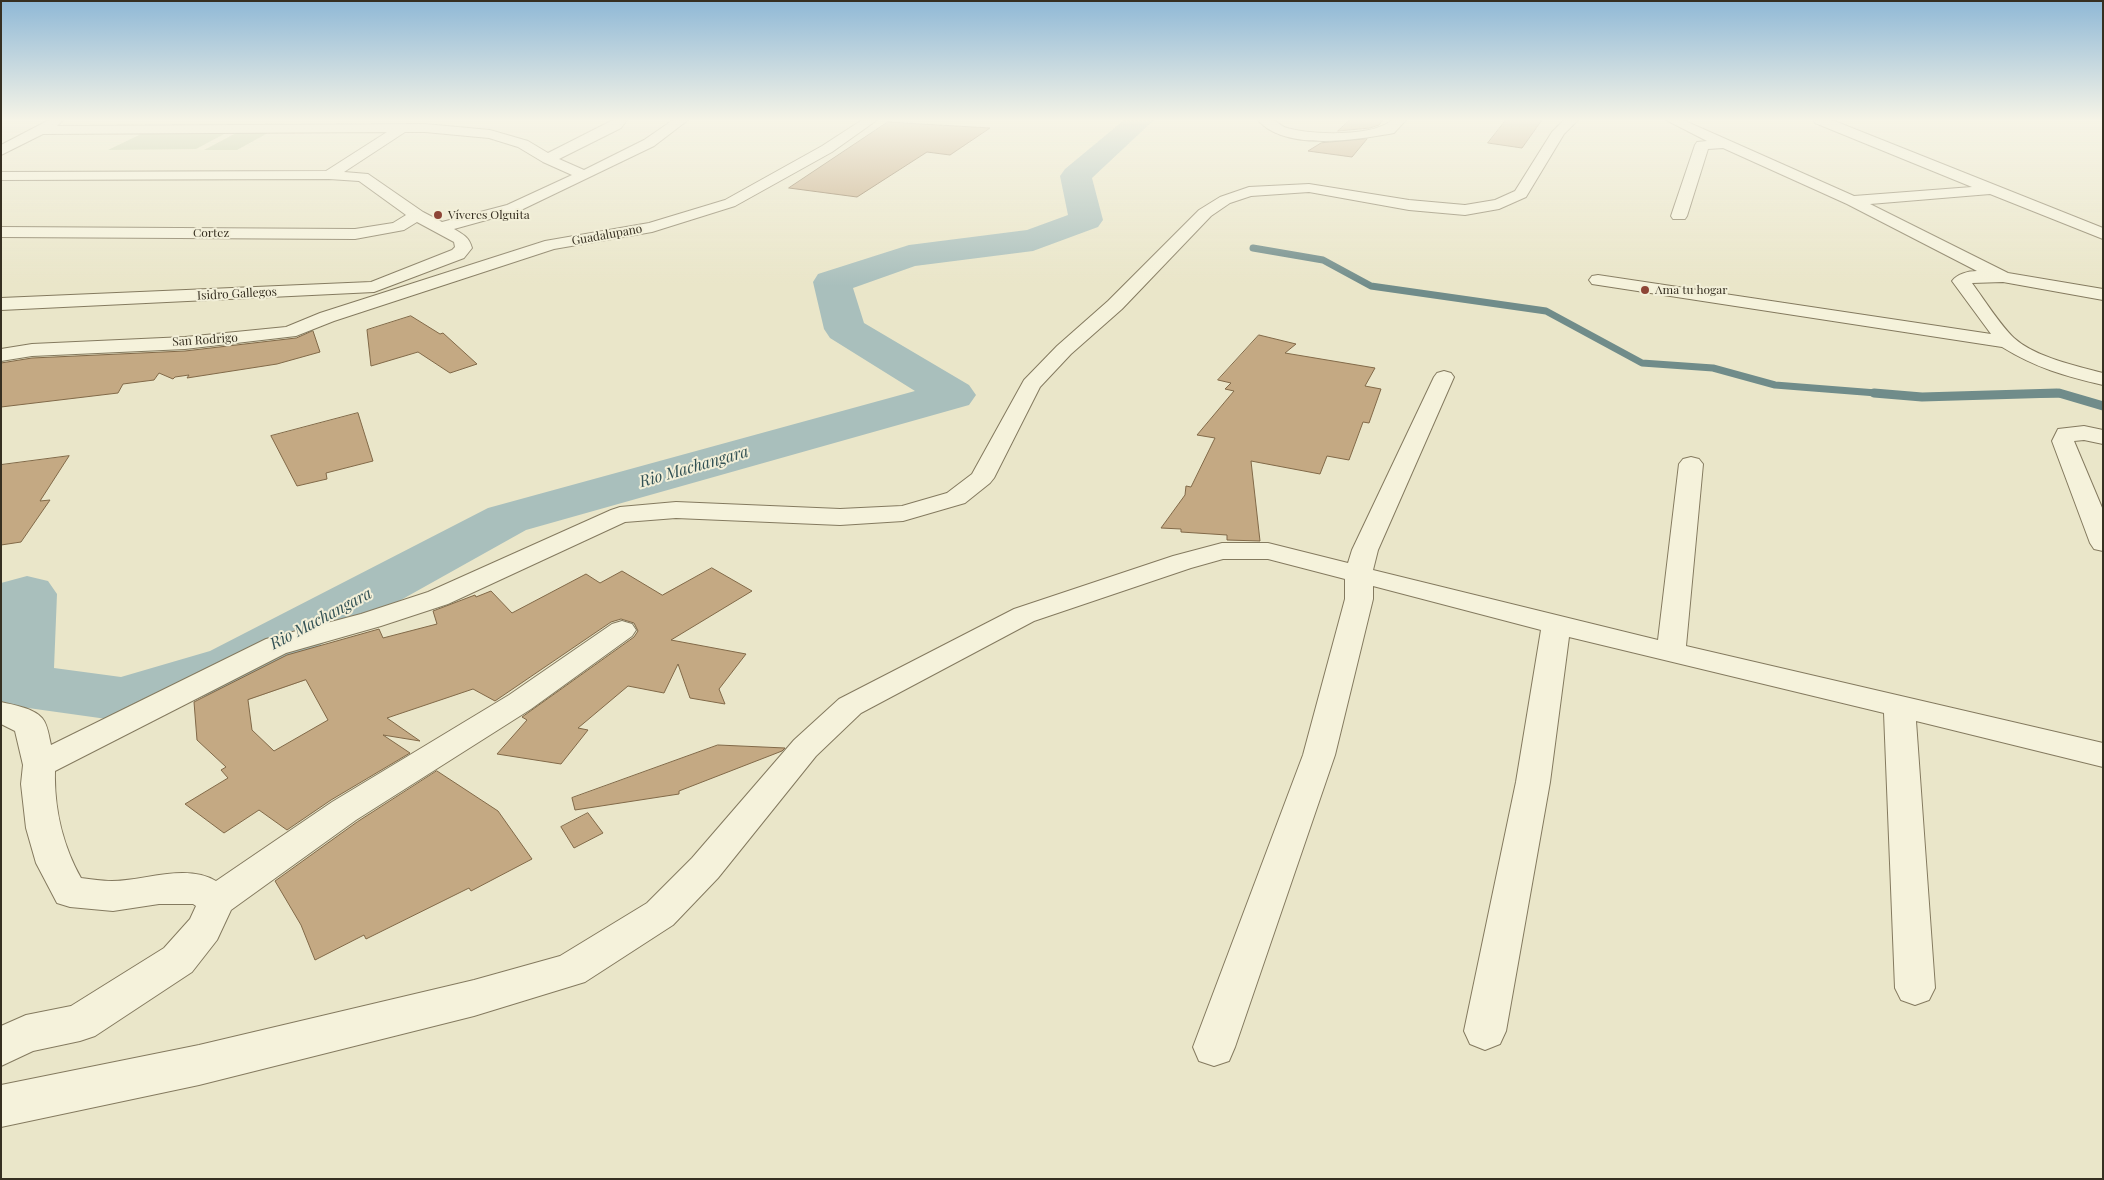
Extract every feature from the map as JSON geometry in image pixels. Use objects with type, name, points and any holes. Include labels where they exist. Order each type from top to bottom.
[{"type":"street","points":[[1,176],[308,175]]},
{"type":"street","points":[[331,175],[363,177],[417,215],[440,228],[513,208],[584,175]]},
{"type":"street","name":"Guadalupano","points":[[327,317],[551,245],[652,227],[730,203],[780,175]]},
{"type":"street","points":[[39,765],[276,646],[371,620],[438,598],[620,515],[676,510],[840,517],[903,513],[956,498],[982,478],[1031,384],[1064,350],[1115,305],[1205,213],[1225,200],[1249,192],[1309,188],[1409,205],[1465,210],[1499,204],[1521,194],[1533,175]]},
{"type":"street","points":[[1679,216],[1692,175]]},
{"type":"street","points":[[1793,175],[1852,201],[2003,277]]},
{"type":"street","points":[[1955,175],[2103,234]]},
{"type":"street","points":[[1852,201],[1991,190]]},
{"type":"street","name":"Cortez","points":[[1,232],[355,234],[398,227],[417,215]]},
{"type":"street","name":"Isidro Gallegos","points":[[1,304],[374,287],[458,254],[464,248],[462,240],[440,228]]},
{"type":"street","points":[[2007,342],[1961,281],[1972,276],[2003,277],[2103,295]]},
{"type":"street","points":[[1598,280],[2007,342],[2034,358],[2060,368],[2103,379]]},
{"type":"street","points":[[327,317],[315,313],[315,310],[374,287]]},
{"type":"street","name":"San Rodrigo","points":[[1,355],[32,350],[275,335],[301,328],[327,317]]},
{"type":"street","points":[[1214,1047],[1319,755],[1359,599],[1359,574],[1365,550],[1444,377]]},
{"type":"street","points":[[2103,437],[2084,433],[2066,434],[2063,441],[2103,543]]},
{"type":"street","points":[[1671,652],[1690,464]]},
{"type":"street","points":[[1,1106],[199,1065],[474,998],[571,970],[660,914],[705,868],[805,748],[850,706],[1024,615],[1182,562],[1222,551],[1268,551],[1556,625],[2103,755]]},
{"type":"street","points":[[1485,1031],[1533,782],[1556,625]]},
{"type":"street","points":[[1,1047],[26,1034],[80,1023],[178,960],[204,929],[217,900],[344,811],[520,702],[622,630]]},
{"type":"street","points":[[1899,707],[1915,988]]},
{"type":"street","points":[[1,712],[11,715],[30,726],[39,765],[38,784],[43,828],[54,863],[70,892],[113,896],[159,890],[199,890],[217,900]]},
{"type":"building","points":[[808,175],[891,175],[857,197],[789,188]]},
{"type":"building","points":[[411,316],[440,334],[443,333],[477,364],[450,373],[418,352],[371,366],[367,330]]},
{"type":"building","points":[[313,331],[320,352],[277,364],[187,378],[189,375],[173,379],[159,373],[154,380],[123,384],[118,393],[1,407],[1,363],[32,358],[185,351],[296,338]]},
{"type":"building","points":[[1259,335],[1296,344],[1285,353],[1375,368],[1365,386],[1381,389],[1369,423],[1363,422],[1349,460],[1327,456],[1320,474],[1251,461],[1260,541],[1227,540],[1227,535],[1181,532],[1181,529],[1161,528],[1185,495],[1186,486],[1191,487],[1215,438],[1197,435],[1234,391],[1225,389],[1231,383],[1218,380]]},
{"type":"building","points":[[358,413],[373,461],[326,473],[327,479],[297,486],[271,436]]},
{"type":"building","points":[[69,456],[40,501],[50,500],[21,542],[1,545],[1,465]]},
{"type":"building","points":[[712,568],[752,591],[671,640],[746,654],[719,689],[725,704],[690,698],[678,664],[664,693],[628,686],[578,728],[588,730],[561,764],[497,754],[527,720],[522,717],[634,637],[638,631],[634,623],[621,619],[611,622],[495,701],[473,689],[387,718],[420,741],[383,735],[410,753],[331,800],[287,830],[259,810],[224,833],[185,804],[228,778],[221,770],[226,767],[197,740],[194,702],[287,655],[379,629],[383,638],[437,624],[433,611],[491,591],[512,613],[586,574],[600,583],[622,571],[662,595]],"holes":[[[306,680],[328,720],[274,751],[252,730],[248,700]]]},
{"type":"building","points":[[718,745],[785,748],[782,751],[679,791],[679,794],[575,810],[572,798]]},
{"type":"building","points":[[437,771],[498,811],[532,859],[471,891],[469,888],[366,939],[364,935],[315,960],[301,925],[275,881],[357,822]]},
{"type":"building","points":[[588,813],[603,833],[574,848],[561,827]]},
{"type":"waterway","name":"Rio Machangara","points":[[1,601],[27,594],[21,685],[121,699],[233,666],[507,519],[953,395],[845,329],[832,282],[909,256],[1033,240],[1086,220],[1077,175]]},
{"type":"waterway","points":[[1253,248],[1323,260],[1371,286],[1546,311],[1642,363],[1713,368],[1775,385],[1889,394]]},
{"type":"waterway","points":[[1874,393],[1922,397],[2023,394]]},
{"type":"waterway","points":[[2023,394],[2057,393]]},
{"type":"waterway","points":[[2014,394],[2023,394]]},
{"type":"waterway","points":[[2023,394],[2062,394]]},
{"type":"waterway","points":[[2062,394],[2103,406]]},
{"type":"place","name":"Víveres Olguita","points":[[438,215]]},
{"type":"place","name":"Ama tu hogar","points":[[1645,290]]}]
